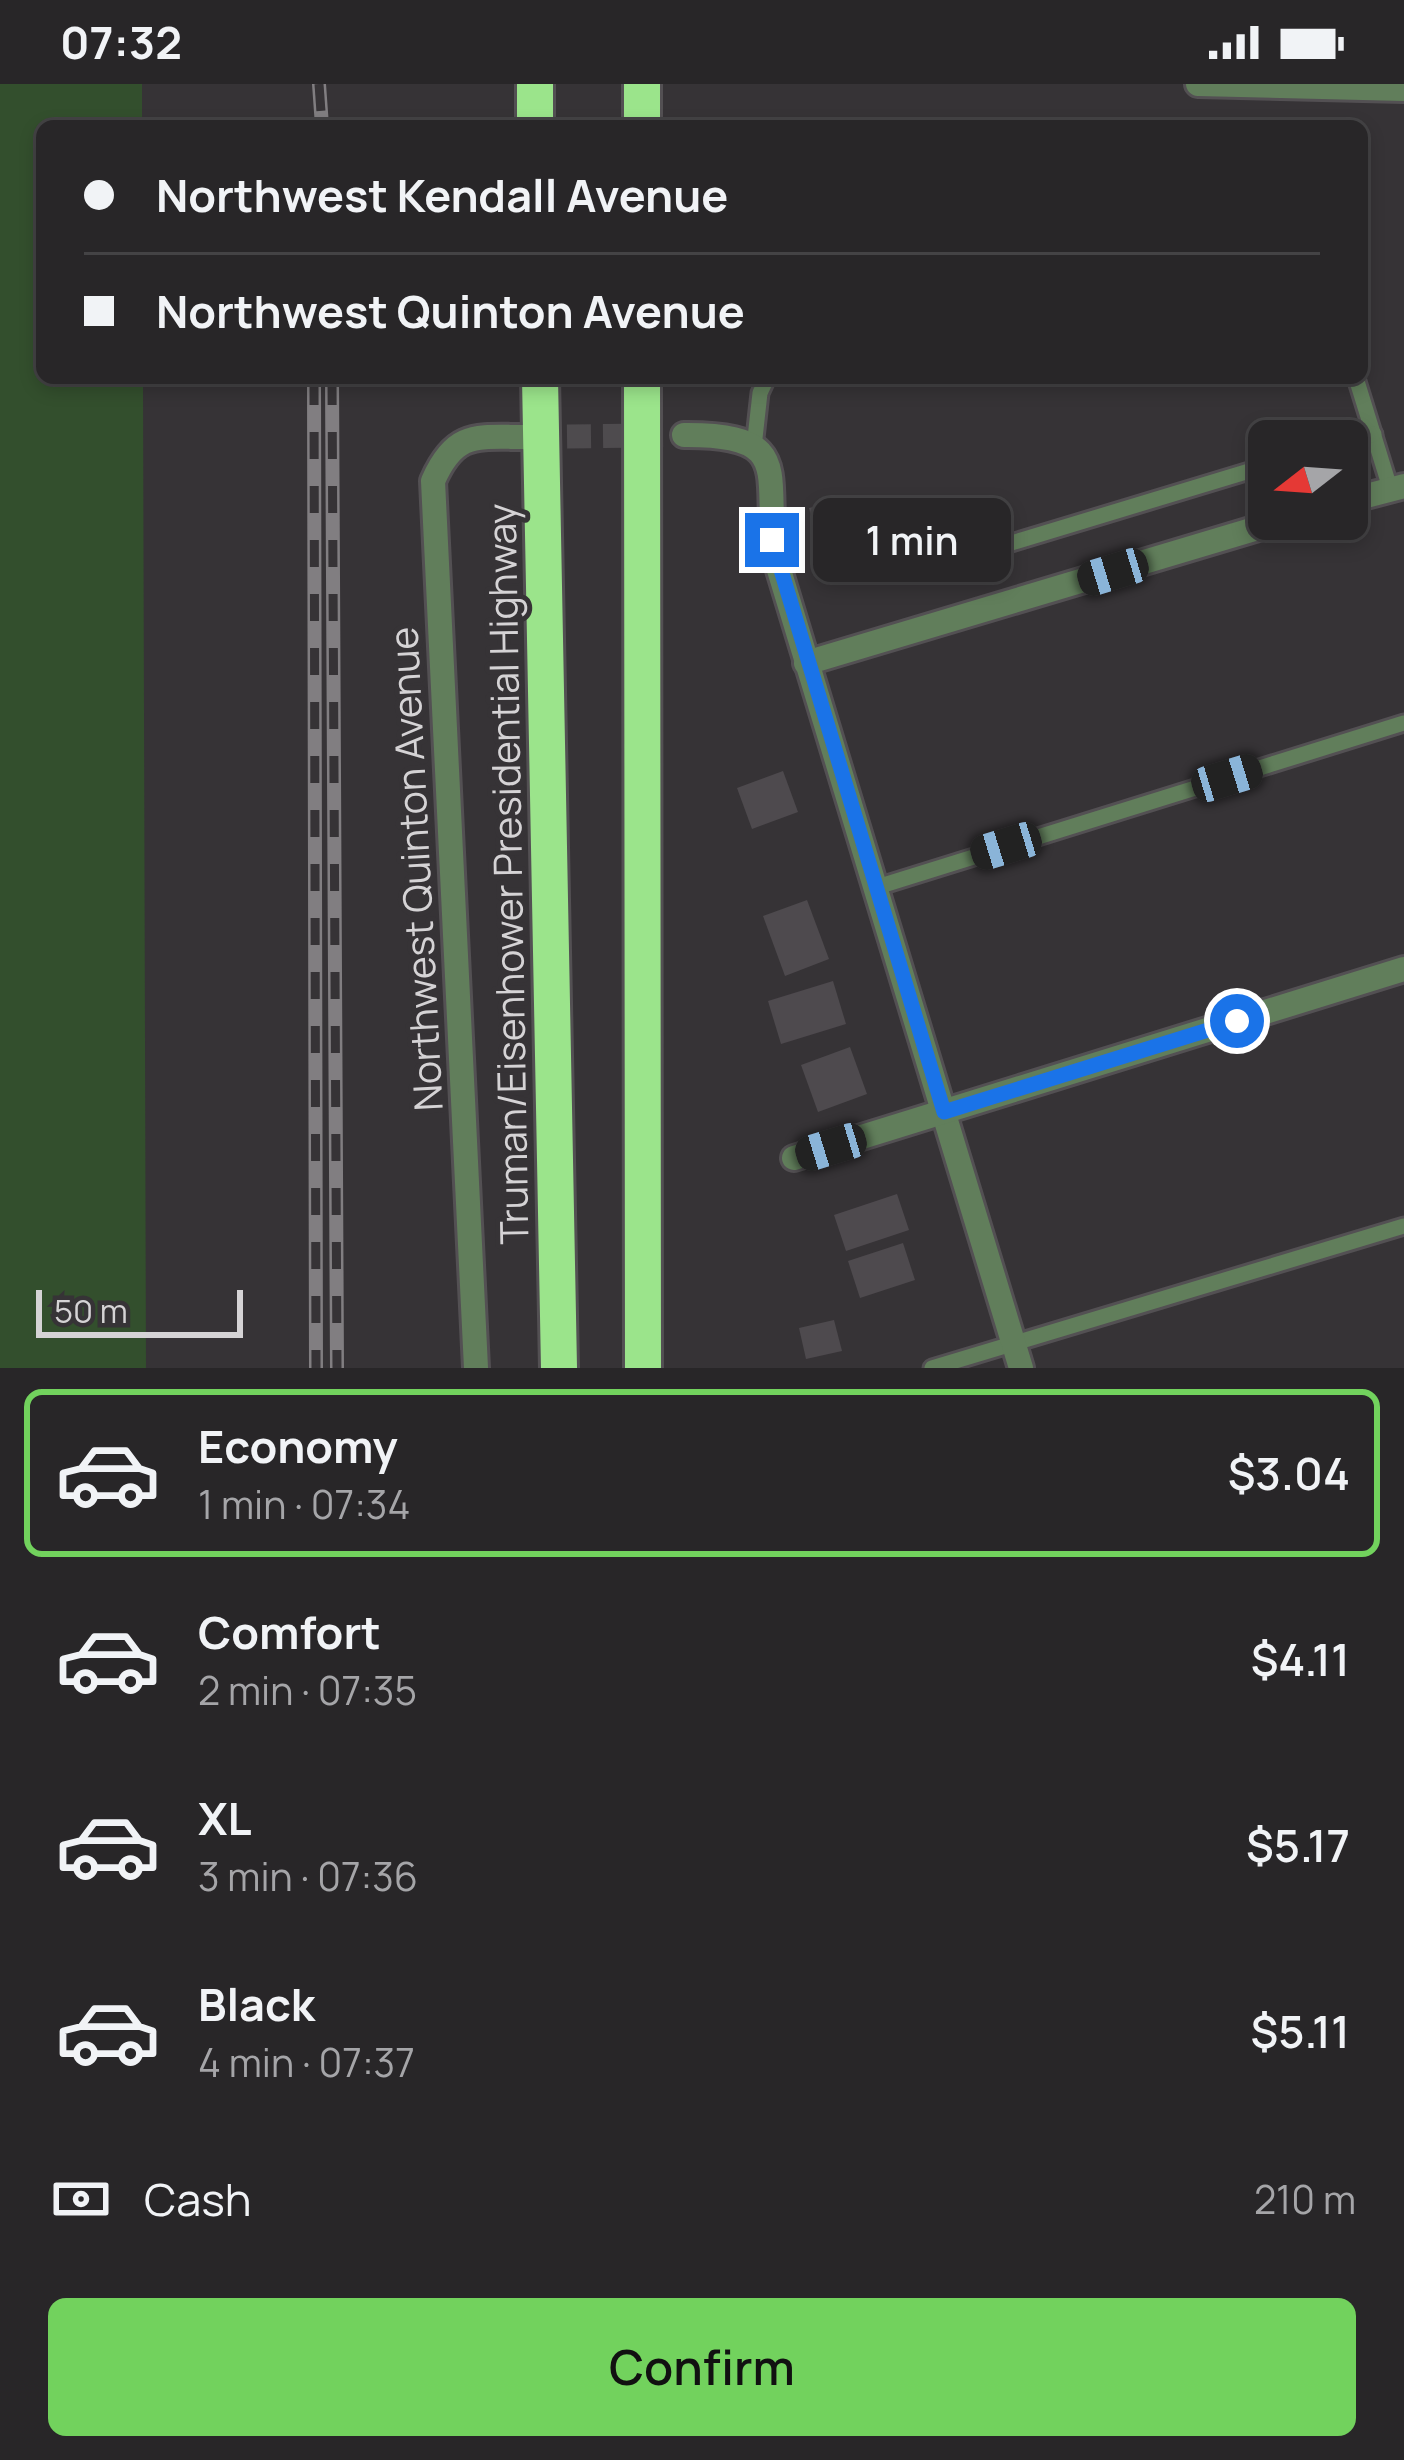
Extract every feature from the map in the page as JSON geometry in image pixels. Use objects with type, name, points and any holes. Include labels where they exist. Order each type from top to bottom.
[{"type":"highway","points":[[535,84],[536,120]]},
{"type":"highway","points":[[642,84],[642,120]]},
{"type":"highway","name":"Truman/Eisenhower Presidential Highway","points":[[540,384],[559,1368]]},
{"type":"highway","points":[[642,384],[643,1368]]},
{"type":"street","points":[[1198,84],[1404,89]]},
{"type":"street","points":[[685,435],[729,435],[754,447],[773,479],[772,540],[806,663],[1017,1356]]},
{"type":"street","name":"Northwest Quinton Avenue","points":[[476,1368],[433,481],[443,458],[472,437],[525,437]]},
{"type":"street","points":[[1368,496],[1397,487]]},
{"type":"street","points":[[806,663],[1248,531]]},
{"type":"street","points":[[794,1158],[1404,969]]},
{"type":"lane","points":[[754,447],[764,384]]},
{"type":"lane","points":[[1358,384],[1397,487]]},
{"type":"lane","points":[[1368,436],[1374,434]]},
{"type":"lane","points":[[1008,544],[1248,471]]},
{"type":"lane","points":[[874,888],[1404,722]]},
{"type":"lane","points":[[932,1368],[1017,1356],[1404,1226]]},
{"type":"green space","points":[[0,84],[142,84],[142,120],[36,120],[36,384],[143,384],[146,1368],[0,1368]]},
{"type":"building","points":[[847,499],[862,555],[824,566],[809,508]]},
{"type":"building","points":[[783,771],[798,812],[752,829],[737,788]]},
{"type":"building","points":[[807,900],[829,959],[785,976],[763,916]]},
{"type":"building","points":[[833,981],[846,1024],[781,1044],[768,1001]]},
{"type":"building","points":[[850,1047],[867,1094],[818,1112],[801,1065]]},
{"type":"building","points":[[897,1194],[909,1230],[846,1251],[834,1215]]},
{"type":"building","points":[[903,1243],[915,1280],[860,1298],[848,1261]]},
{"type":"building","points":[[834,1320],[842,1351],[806,1359],[799,1328]]},
{"type":"tunnel","points":[[531,437],[684,435]]},
{"type":"railway","points":[[319,84],[322,120]]},
{"type":"railway","points":[[314,384],[316,1368]]},
{"type":"railway","points":[[332,384],[337,1368]]},
{"type":"route","points":[[772,540],[944,1112],[1237,1021]]}]
